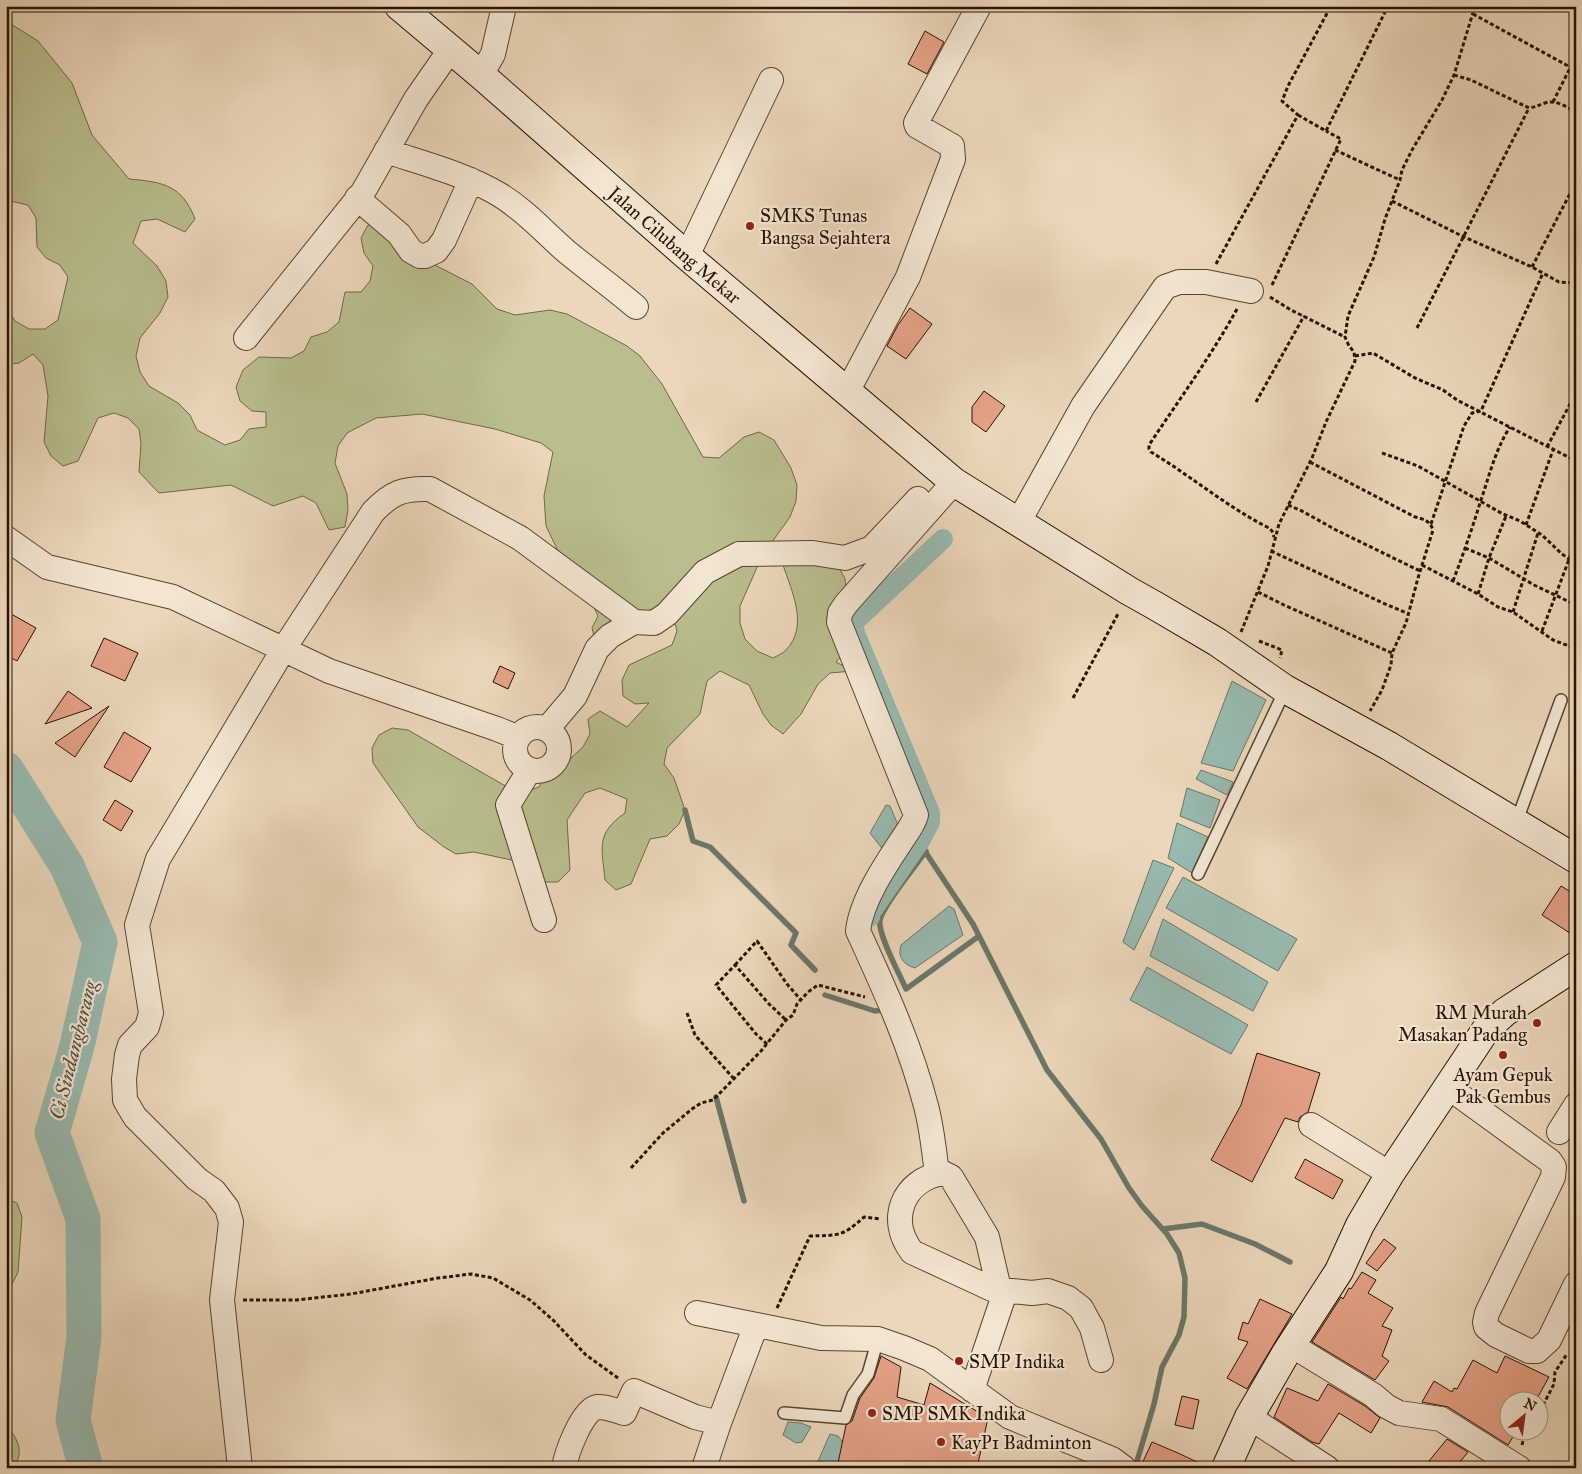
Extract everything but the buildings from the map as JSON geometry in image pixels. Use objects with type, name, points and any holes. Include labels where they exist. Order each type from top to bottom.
[{"type":"street","name":"Jalan Cilubang Mekar","points":[[399,6],[481,75],[687,256],[948,476],[1018,523],[1129,591],[1289,685],[1576,859]]},
{"type":"street","points":[[481,75],[493,54],[504,6]]},
{"type":"street","points":[[847,392],[908,277],[953,159],[952,146],[917,126],[916,123],[979,6]]},
{"type":"street","points":[[246,338],[363,192],[416,99],[450,50]]},
{"type":"street","points":[[687,256],[771,80]]},
{"type":"street","points":[[386,152],[438,167],[471,180],[499,195],[525,212],[567,252],[636,306]]},
{"type":"street","points":[[358,198],[398,234],[411,251],[420,256],[425,256],[436,251],[444,240],[471,180]]},
{"type":"street","points":[[1018,523],[1083,406],[1165,287],[1179,282],[1206,282],[1263,290]]},
{"type":"street","points":[[240,1468],[222,1300],[231,1222],[227,1208],[214,1191],[197,1179],[135,1117],[125,1100],[124,1078],[127,1055],[130,1045],[147,1027],[151,1013],[137,925],[158,859],[283,650],[373,512],[385,500],[396,493],[414,488],[430,490],[520,538],[634,622],[654,624],[667,614],[705,572],[739,554],[813,553],[845,558],[872,548],[948,476]]},
{"type":"street","points":[[937,1174],[932,1134],[918,1077],[891,1003],[858,931],[863,907],[899,844],[914,823],[916,815],[839,622],[840,613],[846,604],[948,476]]},
{"type":"street","points":[[6,538],[47,567],[173,597],[329,671],[517,737]]},
{"type":"street","points":[[547,729],[575,696],[597,649],[610,636],[634,622]]},
{"type":"street","points":[[531,728],[547,729],[558,742],[558,759],[546,770],[529,771],[518,762],[514,750],[517,737],[531,728]]},
{"type":"street","points":[[529,771],[508,805],[544,920]]},
{"type":"street","points":[[1226,1468],[1249,1416],[1291,1345],[1339,1270],[1360,1225],[1390,1174],[1487,1028],[1505,1012],[1576,966]]},
{"type":"street","points":[[1448,1087],[1550,1161],[1554,1168],[1553,1177],[1487,1314],[1486,1327],[1496,1335],[1529,1351],[1537,1351],[1549,1340],[1576,1284]]},
{"type":"street","points":[[1559,1132],[1576,1104]]},
{"type":"street","points":[[1311,1125],[1390,1174]]},
{"type":"street","points":[[972,1390],[1000,1295],[987,1237],[951,1177],[943,1173],[937,1174],[919,1182],[908,1192],[902,1206],[899,1217],[900,1231],[904,1242],[912,1252],[992,1289],[1000,1295],[1048,1291],[1068,1298],[1081,1308],[1092,1328],[1101,1360]]},
{"type":"street","points":[[697,1313],[821,1338],[878,1339],[904,1348],[930,1359],[1010,1417],[1112,1459],[1124,1468]]},
{"type":"street","points":[[704,1468],[719,1423],[762,1326]]},
{"type":"street","points":[[1291,1345],[1399,1413],[1441,1419],[1519,1468]]},
{"type":"street","points":[[564,1468],[574,1437],[590,1410],[596,1407],[624,1413],[634,1391],[695,1417],[719,1423]]},
{"type":"street","points":[[1249,1416],[1327,1468]]},
{"type":"lane","points":[[1198,874],[1289,685]]},
{"type":"lane","points":[[1516,823],[1561,700]]},
{"type":"lane","points":[[784,1413],[845,1418],[853,1394],[868,1374],[878,1339]]},
{"type":"path","points":[[1274,539],[1269,528],[1230,505],[1175,466],[1151,452],[1149,445],[1188,385],[1209,358],[1242,300],[1263,290],[1341,139],[1298,115],[1282,101],[1288,86],[1331,6]]},
{"type":"path","points":[[1326,132],[1388,6]]},
{"type":"path","points":[[1241,634],[1241,630],[1258,592],[1279,524],[1310,462],[1354,361],[1354,352],[1345,337],[1348,316],[1374,257],[1384,219],[1400,180],[1402,170],[1454,75],[1475,6]]},
{"type":"path","points":[[1473,14],[1570,67]]},
{"type":"path","points":[[1553,102],[1576,56]]},
{"type":"path","points":[[1454,75],[1470,80],[1529,108],[1553,102],[1576,112]]},
{"type":"path","points":[[1417,328],[1529,108]]},
{"type":"path","points":[[1206,282],[1298,115]]},
{"type":"path","points":[[1335,150],[1400,180]]},
{"type":"path","points":[[1532,267],[1576,182]]},
{"type":"path","points":[[1392,201],[1464,237],[1532,267],[1559,282],[1576,283]]},
{"type":"path","points":[[1480,411],[1543,273]]},
{"type":"path","points":[[1263,290],[1304,316],[1345,337]]},
{"type":"path","points":[[1256,402],[1304,316]]},
{"type":"path","points":[[1354,356],[1373,352],[1415,378],[1443,390],[1457,400],[1576,461]]},
{"type":"path","points":[[1547,447],[1576,393]]},
{"type":"path","points":[[1367,715],[1382,690],[1391,665],[1392,653],[1406,623],[1433,530],[1431,524],[1464,426],[1472,413],[1480,411]]},
{"type":"path","points":[[1453,581],[1466,548],[1502,438],[1510,427]]},
{"type":"path","points":[[1526,525],[1553,450]]},
{"type":"path","points":[[1382,453],[1418,466],[1506,516],[1526,525],[1576,564]]},
{"type":"path","points":[[1310,462],[1431,524]]},
{"type":"path","points":[[1288,506],[1302,511],[1336,530],[1420,571]]},
{"type":"path","points":[[1478,594],[1489,558],[1506,516]]},
{"type":"path","points":[[1512,612],[1538,533]]},
{"type":"path","points":[[1542,632],[1576,541]]},
{"type":"path","points":[[1466,548],[1489,558],[1523,579],[1576,604]]},
{"type":"path","points":[[1272,551],[1409,614]]},
{"type":"path","points":[[1422,565],[1478,594],[1498,607],[1512,612],[1553,640],[1572,647]]},
{"type":"path","points":[[1073,698],[1129,591]]},
{"type":"path","points":[[1258,592],[1392,653]]},
{"type":"path","points":[[1257,640],[1282,650],[1277,665],[1289,685]]},
{"type":"path","points":[[767,1044],[756,1034],[716,985],[757,941],[786,984],[801,1000]]},
{"type":"path","points":[[735,965],[769,1004],[786,1020]]},
{"type":"path","points":[[631,1168],[663,1133],[701,1103],[713,1100],[767,1044],[786,1020],[793,1015],[808,992],[818,985],[869,998]]},
{"type":"path","points":[[687,1013],[695,1035],[734,1079]]},
{"type":"path","points":[[762,1326],[810,1236],[840,1235],[864,1217],[876,1219],[899,1217]]},
{"type":"path","points":[[222,1300],[296,1300],[351,1294],[471,1274],[493,1278],[530,1300],[553,1320],[586,1355],[634,1391]]},
{"type":"path","points":[[1550,1392],[1554,1384],[1555,1372],[1576,1340]]},
{"type":"green space","points":[[6,21],[38,41],[72,83],[92,135],[129,179],[170,187],[184,199],[190,208],[195,219],[185,232],[157,219],[141,221],[133,243],[157,266],[166,281],[168,297],[160,313],[140,338],[136,356],[140,372],[149,386],[178,403],[190,415],[197,430],[225,445],[240,440],[249,429],[266,427],[266,412],[252,411],[240,401],[236,387],[243,370],[259,357],[291,358],[304,351],[311,337],[327,332],[339,322],[345,292],[361,292],[370,281],[373,266],[364,253],[361,238],[368,225],[385,224],[421,258],[472,284],[497,309],[515,315],[550,310],[567,314],[627,346],[640,356],[662,384],[703,457],[719,458],[744,437],[759,432],[774,440],[791,468],[797,485],[796,501],[790,517],[762,556],[740,606],[740,623],[745,639],[757,651],[773,658],[785,651],[793,641],[798,620],[794,597],[783,565],[790,553],[837,564],[845,579],[847,596],[860,616],[853,623],[854,636],[851,645],[836,662],[853,671],[830,673],[818,684],[801,714],[783,734],[771,725],[763,714],[749,685],[720,671],[707,681],[700,714],[667,748],[664,764],[674,778],[685,810],[679,824],[667,836],[650,839],[631,884],[616,890],[605,880],[603,842],[609,828],[625,813],[627,799],[600,788],[585,793],[567,820],[570,870],[558,882],[543,882],[521,862],[474,852],[456,854],[444,847],[418,827],[373,763],[372,748],[379,735],[392,728],[408,730],[509,788],[525,792],[539,787],[546,774],[560,768],[583,747],[590,734],[588,719],[600,711],[627,727],[649,703],[635,704],[623,696],[622,680],[629,665],[672,645],[677,631],[673,617],[596,644],[592,628],[598,616],[585,588],[559,553],[546,526],[544,496],[553,452],[541,443],[495,429],[422,414],[376,418],[347,433],[338,446],[335,463],[347,494],[348,510],[345,527],[329,530],[316,503],[303,496],[273,506],[231,485],[159,493],[139,472],[141,443],[139,429],[128,418],[114,413],[98,418],[78,461],[63,466],[51,456],[44,442],[48,396],[43,365],[33,354],[19,363],[6,365],[6,306],[15,321],[29,329],[45,329],[58,320],[68,277],[60,265],[46,258],[37,247],[36,218],[28,205],[6,200]]},
{"type":"green space","points":[[6,1198],[17,1203],[22,1217],[18,1272],[6,1296]]},
{"type":"green space","points":[[6,1423],[16,1440],[19,1450],[14,1468],[6,1468]]},
{"type":"water","points":[[1232,681],[1266,700],[1233,771],[1201,763]]},
{"type":"water","points":[[1201,770],[1233,782],[1227,795],[1196,779]]},
{"type":"water","points":[[1187,788],[1220,800],[1210,828],[1180,816]]},
{"type":"water","points":[[886,805],[890,806],[904,839],[888,856],[870,833]]},
{"type":"water","points":[[1177,823],[1208,837],[1192,873],[1168,858]]},
{"type":"water","points":[[1153,860],[1174,868],[1134,950],[1123,942]]},
{"type":"water","points":[[1183,877],[1297,939],[1278,971],[1166,908]]},
{"type":"water","points":[[949,906],[954,909],[963,935],[915,968],[908,965],[902,960],[900,953],[901,945]]},
{"type":"water","points":[[1163,919],[1268,982],[1253,1011],[1150,956]]},
{"type":"water","points":[[1147,967],[1248,1025],[1231,1054],[1130,1000]]},
{"type":"water","points":[[788,1422],[801,1423],[811,1427],[802,1442],[796,1443],[783,1435]]},
{"type":"water","points":[[830,1434],[838,1436],[848,1449],[839,1468],[815,1468]]},
{"type":"waterway","points":[[870,917],[871,912],[920,841],[930,822],[930,813],[855,633],[853,623],[943,539]]},
{"type":"waterway","name":"Ci Sindangbarang","points":[[6,769],[67,866],[100,942],[77,1046],[52,1133],[83,1219],[84,1337],[73,1420],[86,1468]]},
{"type":"waterway","points":[[685,810],[693,841],[710,847],[796,933],[791,945],[815,970]]},
{"type":"waterway","points":[[915,832],[928,856],[973,924],[1047,1070],[1101,1139],[1129,1188],[1167,1234],[1179,1253],[1185,1278],[1184,1317],[1179,1335],[1162,1367],[1154,1404],[1135,1468]]},
{"type":"waterway","points":[[926,851],[893,896],[882,913],[880,920],[885,944],[906,989],[979,936]]},
{"type":"waterway","points":[[825,995],[875,1011],[883,1010],[885,1007]]},
{"type":"waterway","points":[[716,1097],[744,1201]]},
{"type":"waterway","points":[[1163,1229],[1202,1224],[1255,1244],[1290,1262]]},
{"type":"place","name":"SMKS Tunas Bangsa Sejahtera","points":[[750,226]]},
{"type":"place","name":"RM Murah Masakan Padang","points":[[1537,1023]]},
{"type":"place","name":"Ayam Gepuk Pak Gembus","points":[[1503,1055]]},
{"type":"place","name":"SMP Indika","points":[[959,1361]]},
{"type":"place","name":"SMP SMK Indika","points":[[872,1413]]},
{"type":"place","name":"KayP1 Badminton","points":[[941,1442]]}]
